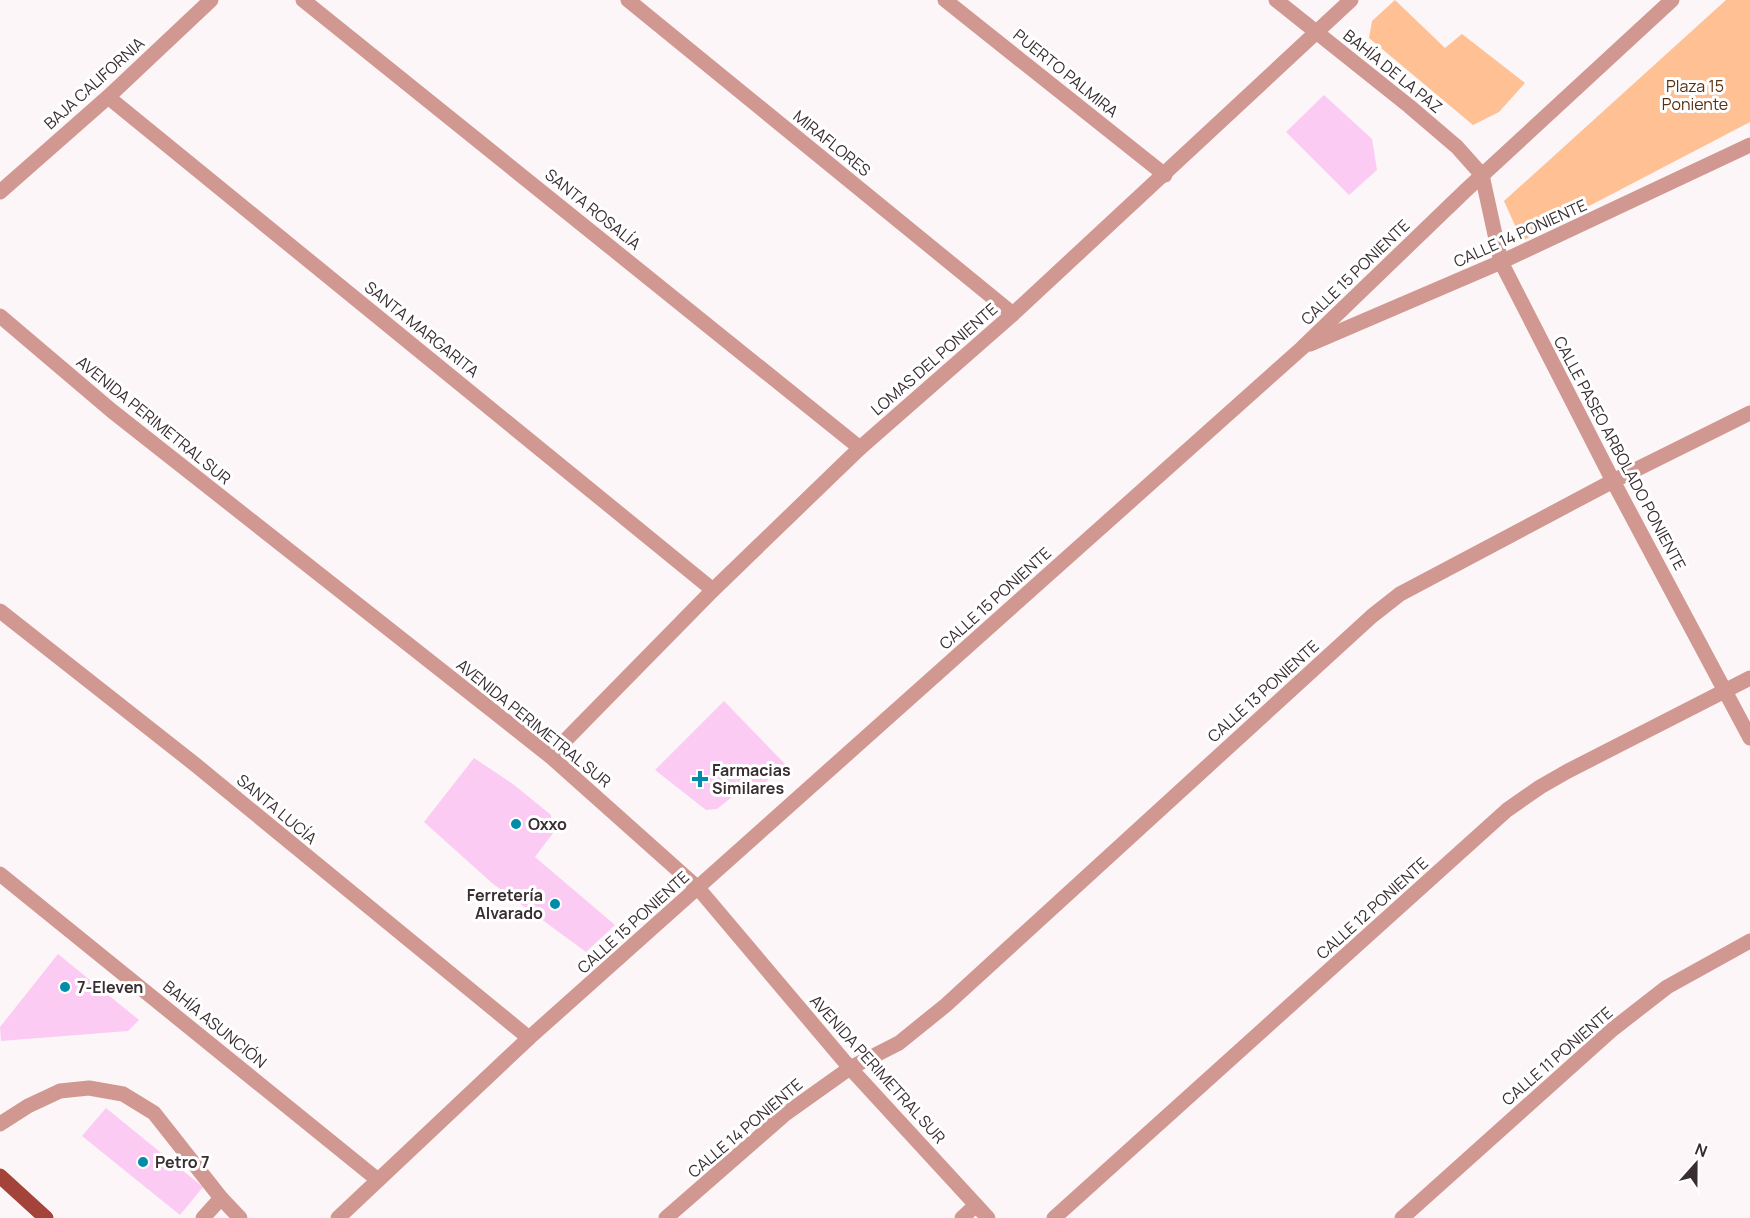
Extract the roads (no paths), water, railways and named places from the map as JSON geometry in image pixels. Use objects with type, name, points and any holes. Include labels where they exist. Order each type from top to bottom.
[{"type":"main road","points":[[0,1176],[46,1218]]},
{"type":"street","name":"BAJA CALIFORNIA","points":[[0,192],[108,98],[211,0]]},
{"type":"street","name":"SANTA ROSALÍA","points":[[303,0],[860,448]]},
{"type":"street","name":"MIRAFLORES","points":[[628,0],[1013,314]]},
{"type":"street","name":"PUERTO PALMIRA","points":[[945,0],[1165,175]]},
{"type":"street","name":"BAHÍA DE LA PAZ","points":[[1276,0],[1457,147],[1482,175]]},
{"type":"street","name":"LOMAS DEL PONIENTE","points":[[550,756],[713,590],[860,448],[1013,314],[1352,0]]},
{"type":"street","name":"CALLE 15 PONIENTE","points":[[338,1218],[529,1038],[1302,348],[1482,175],[1672,0]]},
{"type":"street","name":"SANTA MARGARITA","points":[[108,98],[713,590]]},
{"type":"street","name":"CALLE 14 PONIENTE","points":[[1302,348],[1501,262],[1750,145]]},
{"type":"street","name":"CALLE PASEO ARBOLADO PONIENTE","points":[[1482,175],[1501,262],[1612,481],[1750,738]]},
{"type":"street","name":"AVENIDA PERIMETRAL SUR","points":[[0,316],[112,411],[550,756],[698,888],[850,1068],[988,1218]]},
{"type":"street","name":"CALLE 13 PONIENTE","points":[[850,1068],[899,1043],[946,1005],[1372,616],[1400,594],[1612,481],[1750,413]]},
{"type":"street","name":"SANTA LUCÍA","points":[[0,611],[197,766],[529,1038]]},
{"type":"street","name":"CALLE 12 PONIENTE","points":[[1054,1218],[1507,810],[1568,771],[1750,678]]},
{"type":"street","name":"BAHÍA ASUNCIÓN","points":[[0,874],[378,1180]]},
{"type":"street","name":"CALLE 11 PONIENTE","points":[[1402,1218],[1613,1029],[1666,987],[1750,941]]},
{"type":"street","name":"CALLE 14 PONIENTE","points":[[666,1218],[784,1115],[850,1068]]},
{"type":"street","points":[[0,1124],[28,1106],[60,1091],[89,1088],[123,1094],[154,1113],[221,1198],[240,1218]]},
{"type":"street","points":[[203,1218],[221,1198]]},
{"type":"street","points":[[962,1218],[976,1205]]},
{"type":"place","name":"Farmacias Similares","points":[[700,779]]},
{"type":"place","name":"Oxxo","points":[[516,824]]},
{"type":"place","name":"Ferretería Alvarado","points":[[555,904]]},
{"type":"place","name":"7-Eleven","points":[[65,987]]},
{"type":"place","name":"Petro 7","points":[[143,1162]]},
{"type":"park label","name":"Plaza 15 Poniente","points":[[1695,95]]}]
